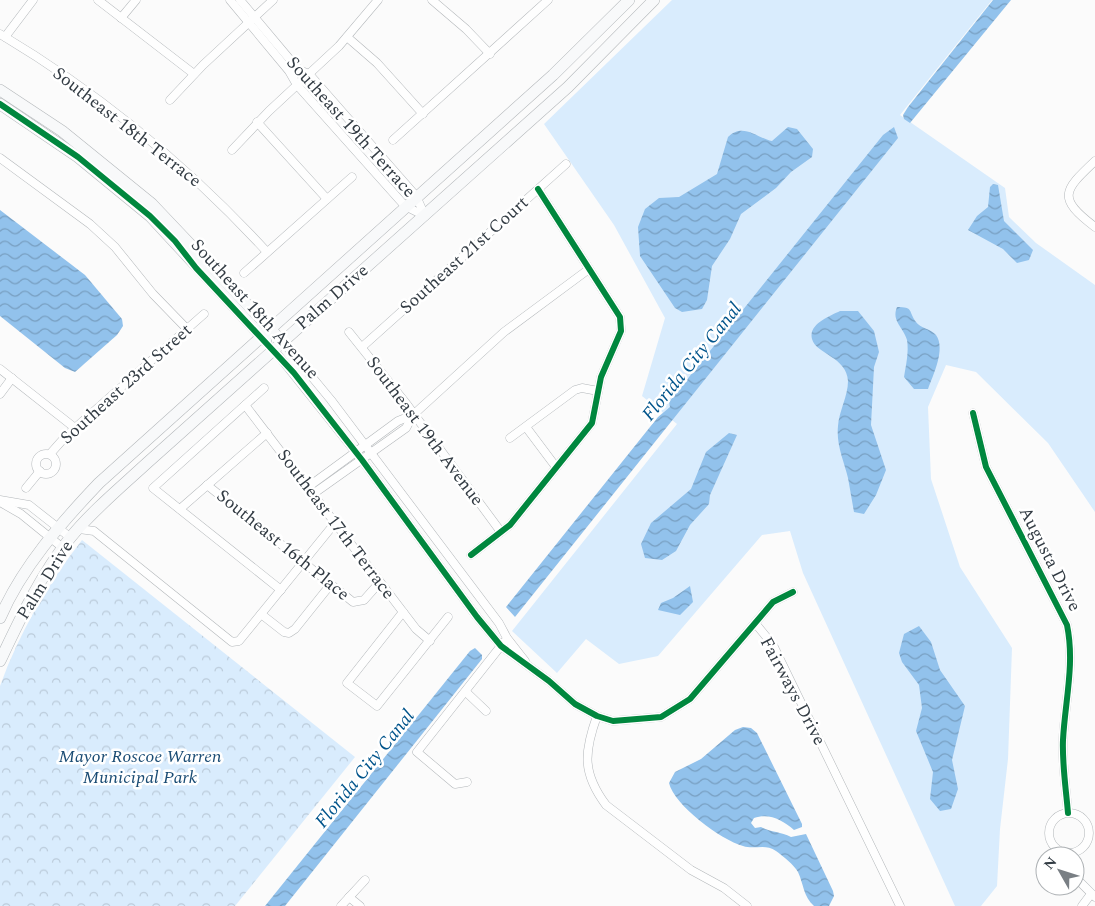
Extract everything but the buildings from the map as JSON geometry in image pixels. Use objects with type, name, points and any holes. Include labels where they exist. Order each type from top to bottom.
[{"type":"main road","name":"Palm Drive","points":[[0,618],[32,563],[54,532],[133,450],[267,333],[416,196],[553,75],[629,0]]},
{"type":"main road","name":"Palm Drive","points":[[0,661],[25,609],[71,538],[89,518],[147,463],[568,87],[654,0]]},
{"type":"main road","points":[[0,90],[62,132],[152,204],[278,346]]},
{"type":"main road","name":"Southeast 18th Avenue","points":[[0,104],[78,157],[150,216],[267,333]]},
{"type":"street","points":[[3,36],[33,0]]},
{"type":"street","points":[[98,0],[194,74]]},
{"type":"street","points":[[121,18],[136,0]]},
{"type":"street","name":"Southeast 19th Terrace","points":[[230,0],[252,19],[299,70],[309,74],[416,196],[425,216]]},
{"type":"street","name":"Southeast 19th Terrace","points":[[240,0],[297,85],[405,206],[425,216]]},
{"type":"street","points":[[170,100],[194,74],[273,0]]},
{"type":"street","points":[[232,150],[257,122],[346,38],[378,0]]},
{"type":"street","points":[[432,0],[466,29],[490,54]]},
{"type":"street","points":[[393,140],[548,0]]},
{"type":"street","name":"Southeast 18th Terrace","points":[[3,36],[86,92],[141,133],[217,199],[267,252]]},
{"type":"street","points":[[346,38],[377,63],[423,114]]},
{"type":"street","points":[[311,101],[323,90]]},
{"type":"street","points":[[257,122],[327,199]]},
{"type":"street","points":[[0,158],[90,224],[116,247],[154,294],[187,329]]},
{"type":"street","points":[[1095,161],[1073,183],[1069,196],[1074,210],[1095,227]]},
{"type":"street","name":"Southeast 21st Court","points":[[362,347],[566,164]]},
{"type":"street","points":[[244,273],[352,176]]},
{"type":"street","points":[[471,555],[510,524],[592,423],[601,378],[621,331],[620,317],[538,189]]},
{"type":"street","points":[[308,487],[398,421],[413,414],[504,332],[589,269]]},
{"type":"street","name":"Southeast 23rd Street","points":[[50,454],[75,428],[204,314]]},
{"type":"street","name":"Southeast 19th Avenue","points":[[348,332],[406,402],[501,532]]},
{"type":"street","name":"Southeast 18th Avenue","points":[[278,346],[372,453],[499,623],[507,638]]},
{"type":"street","name":"Southeast 18th Avenue","points":[[278,346],[477,617],[501,646]]},
{"type":"street","points":[[0,369],[75,428]]},
{"type":"street","points":[[0,394],[12,378]]},
{"type":"street","points":[[264,388],[153,488],[281,590]]},
{"type":"street","points":[[510,438],[575,390],[582,388],[598,391]]},
{"type":"street","name":"Southeast 17th Terrace","points":[[245,405],[416,629],[430,641]]},
{"type":"street","name":"Augusta Drive","points":[[973,413],[986,467],[1067,625],[1071,646],[1063,741],[1068,813]]},
{"type":"street","points":[[313,494],[406,428],[413,414]]},
{"type":"street","points":[[526,426],[556,467]]},
{"type":"street","points":[[180,509],[267,433]]},
{"type":"street","points":[[44,454],[50,454],[55,459],[55,469],[46,474],[40,471],[36,463],[39,457],[44,454]]},
{"type":"street","points":[[26,488],[40,471]]},
{"type":"street","name":"Southeast 16th Place","points":[[208,485],[353,602],[359,602],[380,582]]},
{"type":"street","points":[[0,501],[54,532],[71,538]]},
{"type":"street","points":[[0,501],[28,505],[54,532],[64,548]]},
{"type":"street","points":[[89,518],[94,531],[232,642],[240,641],[336,523]]},
{"type":"street","points":[[79,529],[94,531]]},
{"type":"street","points":[[262,614],[284,632],[290,633],[331,584]]},
{"type":"street","points":[[755,623],[773,602],[793,592]]},
{"type":"street","points":[[403,612],[348,683],[377,706],[448,618]]},
{"type":"street","name":"Fairways Drive","points":[[501,646],[575,704],[597,716],[613,721],[661,717],[690,699],[755,623],[773,645],[900,906]]},
{"type":"street","points":[[467,782],[455,784],[417,752],[507,638]]},
{"type":"street","name":"Fairways Drive","points":[[507,638],[530,667]]},
{"type":"street","points":[[466,692],[486,711]]},
{"type":"street","points":[[597,716],[588,746],[586,767],[599,796],[606,805],[691,870],[724,888],[747,906]]},
{"type":"street","points":[[1055,846],[1050,838],[1049,831],[1055,819],[1068,813],[1080,816],[1084,820],[1088,832],[1086,844],[1083,846]]},
{"type":"street","points":[[340,906],[365,880]]},
{"type":"street","points":[[1082,906],[1093,896]]},
{"type":"street","points":[[349,897],[360,906]]},
{"type":"green space","points":[[672,0],[992,0],[900,115],[1005,188],[1009,217],[1036,243],[1095,285],[1095,512],[1048,443],[976,372],[946,365],[928,407],[931,479],[960,567],[1012,648],[1008,759],[1000,829],[997,886],[981,906],[955,906],[803,573],[790,531],[762,535],[658,656],[619,664],[586,639],[557,673],[512,631],[677,424],[642,396],[665,318],[614,225],[544,124]]},
{"type":"green space","name":"Mayor Roscoe Warren Municipal Park","points":[[82,540],[355,757],[235,906],[0,906],[0,686],[16,647],[35,610],[57,574]]},
{"type":"water","points":[[993,0],[1011,0],[910,123],[904,119],[903,115],[908,107]]},
{"type":"water","points":[[788,127],[797,129],[813,149],[812,157],[791,172],[776,188],[741,214],[730,239],[712,266],[707,300],[702,309],[682,312],[675,308],[640,256],[638,227],[645,209],[659,198],[679,197],[717,174],[728,137],[734,133],[739,131],[750,132],[772,141]]},
{"type":"water","name":"Florida City Canal","points":[[894,127],[898,138],[515,617],[506,607],[658,417],[670,407],[669,402],[883,135]]},
{"type":"water","points":[[993,184],[998,185],[1004,221],[1033,250],[1029,260],[1017,263],[1003,249],[968,230],[977,216],[988,207],[990,187]]},
{"type":"water","points":[[0,210],[85,275],[122,319],[123,326],[117,335],[75,372],[65,368],[0,316]]},
{"type":"water","points":[[897,307],[910,310],[918,324],[934,333],[939,341],[938,362],[928,389],[914,389],[904,377],[908,345],[897,320]]},
{"type":"water","points":[[840,311],[858,311],[874,331],[879,352],[874,367],[871,425],[886,470],[876,495],[864,514],[854,512],[848,478],[838,440],[839,420],[848,387],[846,373],[843,366],[819,349],[812,339],[813,329],[816,325]]},
{"type":"water","points":[[729,433],[737,435],[710,495],[709,504],[690,525],[676,551],[662,560],[645,558],[641,544],[651,523],[691,489],[706,452]]},
{"type":"water","points":[[690,586],[693,602],[680,615],[658,610],[661,603],[673,598]]},
{"type":"water","points":[[919,626],[931,642],[940,670],[965,706],[952,760],[958,789],[951,809],[940,811],[930,799],[933,772],[916,731],[922,708],[919,685],[902,662],[899,653],[904,634]]},
{"type":"water","name":"Florida City Canal","points":[[475,648],[482,655],[482,659],[285,906],[265,906],[470,651]]},
{"type":"water","points":[[743,727],[751,728],[757,733],[802,827],[794,830],[780,820],[765,816],[754,818],[751,823],[755,828],[761,827],[791,837],[806,834],[833,891],[834,896],[829,906],[814,906],[810,902],[796,869],[776,851],[768,847],[743,846],[723,837],[689,811],[673,792],[669,783],[675,772],[701,759],[735,730]]},
{"type":"cycle path","points":[[0,104],[78,157],[150,216],[175,241],[196,268],[294,373],[362,460],[477,617],[501,646],[549,681],[575,704],[597,716],[613,721],[661,717],[690,699],[773,602],[793,592]]},
{"type":"cycle path","points":[[471,555],[510,525],[592,423],[601,377],[621,331],[620,317],[538,189]]},
{"type":"cycle path","points":[[973,413],[986,467],[1067,625],[1070,668],[1063,749],[1068,813]]}]
